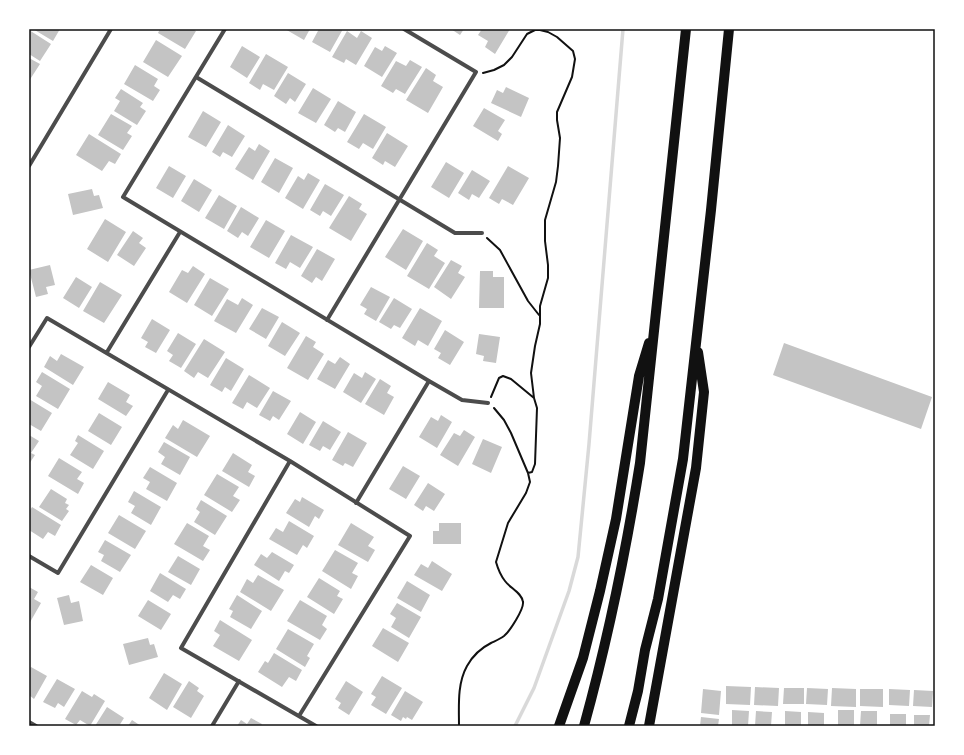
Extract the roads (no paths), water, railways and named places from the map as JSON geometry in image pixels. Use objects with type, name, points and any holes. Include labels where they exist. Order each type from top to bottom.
[{"type":"highway","points":[[584,726],[608,634],[634,502],[640,462],[686,29]]},
{"type":"highway","points":[[629,726],[638,691],[645,650],[658,599],[681,467],[729,29]]},
{"type":"highway","points":[[558,726],[583,658],[600,591],[616,519],[639,376],[656,322]]},
{"type":"highway","points":[[649,726],[696,468],[704,392],[696,338]]},
{"type":"street","points":[[29,166],[111,29]]},
{"type":"street","points":[[225,29],[123,196],[180,232],[462,400],[488,403]]},
{"type":"street","points":[[327,320],[476,72],[404,29]]},
{"type":"street","points":[[196,77],[455,233],[482,233]]},
{"type":"street","points":[[107,352],[180,232]]},
{"type":"street","points":[[29,347],[47,318],[290,461],[410,536],[299,716]]},
{"type":"street","points":[[356,503],[429,381]]},
{"type":"street","points":[[29,556],[58,573],[168,390]]},
{"type":"street","points":[[290,461],[181,648],[316,726]]},
{"type":"street","points":[[212,726],[239,682]]},
{"type":"street","points":[[29,722],[36,726]]},
{"type":"waterway","points":[[515,726],[534,688],[569,591],[578,557],[589,444],[623,29]]}]
